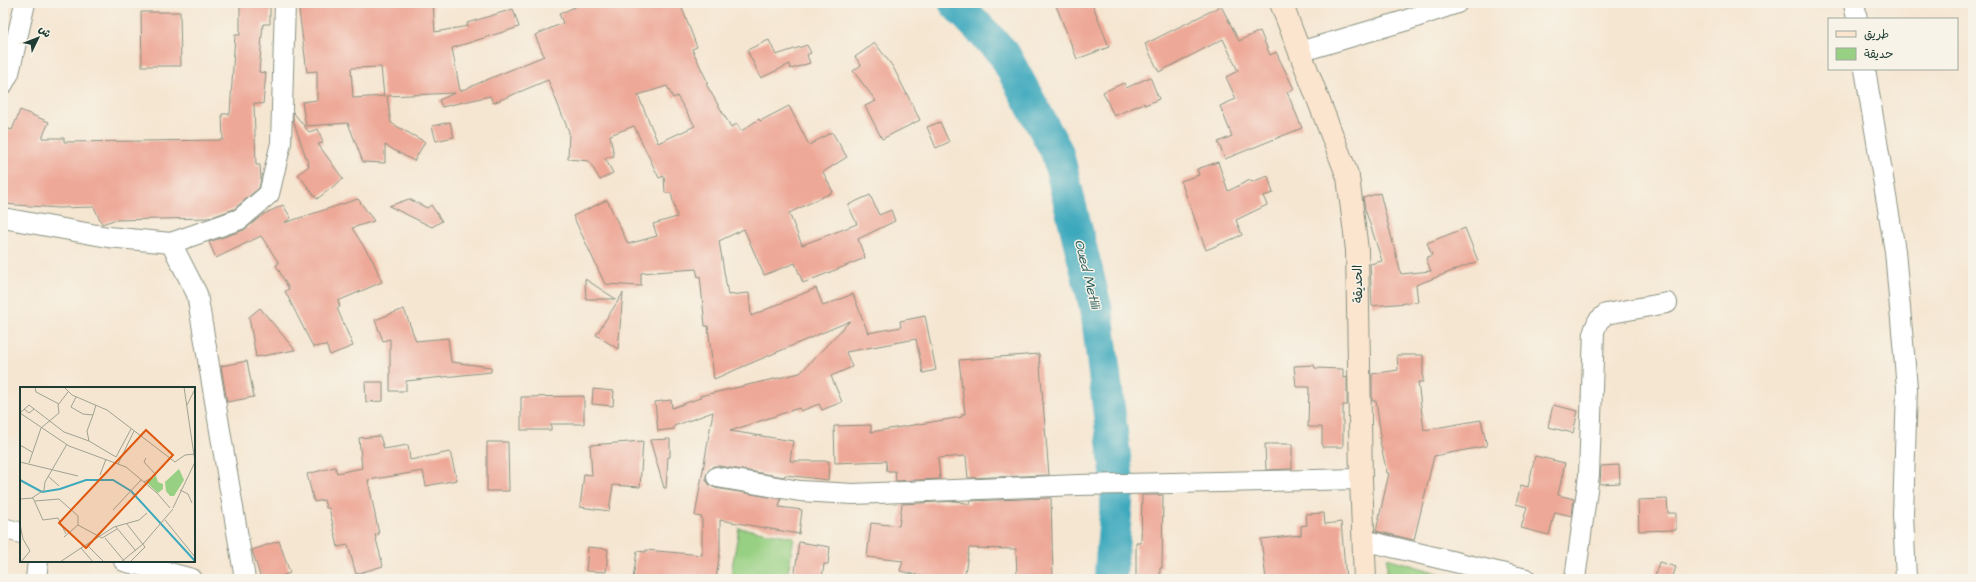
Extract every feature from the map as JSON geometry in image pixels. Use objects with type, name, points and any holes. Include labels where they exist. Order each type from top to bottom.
[{"type":"street","points":[[3,84],[9,73],[25,3]]},
{"type":"street","points":[[3,218],[108,237],[171,243],[240,219],[269,194],[281,143],[285,3]]},
{"type":"street","name":"الحديقة","points":[[1281,3],[1348,177],[1358,250],[1361,479],[1365,579]]},
{"type":"street","points":[[1299,52],[1404,21],[1457,3]]},
{"type":"street","points":[[1854,3],[1857,18]]},
{"type":"street","points":[[1865,70],[1894,251],[1907,388],[1903,514],[1906,579]]},
{"type":"street","points":[[171,243],[197,294],[245,579]]},
{"type":"street","points":[[1575,579],[1589,475],[1594,331],[1598,321],[1606,314],[1667,303]]},
{"type":"street","points":[[717,477],[800,491],[853,494],[1078,485],[1361,479]]},
{"type":"street","points":[[3,528],[20,533]]},
{"type":"street","points":[[1363,540],[1526,579]]},
{"type":"street","points":[[36,579],[38,562]]},
{"type":"street","points":[[128,562],[192,579]]},
{"type":"green space","points":[[739,528],[794,537],[787,579],[730,579]]},
{"type":"green space","points":[[1387,558],[1458,579],[1387,579]]},
{"type":"building","points":[[240,3],[270,3],[270,24],[263,24],[259,72],[266,73],[263,104],[254,103],[256,165],[260,165],[261,179],[259,188],[234,209],[209,218],[114,220],[102,224],[94,207],[58,208],[3,204],[3,177],[8,157],[3,156],[3,127],[12,130],[20,110],[49,122],[42,138],[64,138],[64,142],[223,140],[222,114],[230,114],[235,35],[240,35]]},
{"type":"building","points":[[298,3],[433,3],[435,32],[468,26],[467,23],[513,9],[519,27],[452,48],[460,91],[544,56],[535,35],[563,23],[559,14],[584,3],[680,3],[697,47],[692,49],[708,83],[706,84],[731,127],[737,124],[741,131],[759,119],[760,121],[789,106],[809,145],[832,132],[847,157],[823,172],[833,192],[789,213],[802,245],[857,224],[848,205],[870,195],[879,215],[891,210],[895,221],[858,239],[865,258],[803,283],[795,263],[764,275],[744,229],[719,241],[728,295],[749,293],[751,316],[816,288],[823,306],[853,294],[868,333],[901,327],[900,321],[925,316],[936,370],[923,373],[916,339],[846,352],[852,367],[831,376],[842,402],[822,410],[819,404],[801,411],[799,408],[730,431],[793,441],[790,461],[829,461],[828,480],[785,475],[784,477],[719,466],[713,466],[706,475],[706,481],[715,488],[781,499],[779,507],[802,510],[799,534],[720,520],[720,551],[716,579],[633,579],[637,551],[646,552],[646,550],[702,555],[702,517],[695,516],[713,412],[674,426],[674,429],[658,431],[655,402],[671,400],[672,408],[700,398],[700,396],[800,373],[850,321],[714,379],[708,326],[705,326],[700,276],[698,277],[696,269],[641,273],[641,286],[605,284],[573,216],[607,200],[628,244],[657,236],[653,224],[677,217],[671,193],[665,193],[664,176],[659,178],[634,126],[610,135],[614,156],[605,158],[613,173],[600,180],[589,161],[568,159],[569,132],[548,80],[493,103],[490,96],[442,107],[439,100],[455,93],[387,96],[391,123],[425,142],[414,161],[385,145],[385,163],[363,162],[348,123],[306,126],[302,102],[317,100],[317,71],[307,72]],"holes":[[[381,67],[384,96],[353,98],[351,68]],[[667,86],[673,98],[677,96],[695,126],[658,143],[638,95]]]},
{"type":"building","points":[[1055,3],[1092,3],[1109,47],[1077,59]]},
{"type":"building","points":[[1221,6],[1239,41],[1260,31],[1270,55],[1276,52],[1294,89],[1287,92],[1302,128],[1225,159],[1218,142],[1232,136],[1220,106],[1236,99],[1226,77],[1238,71],[1223,39],[1159,72],[1145,44]]},
{"type":"building","points":[[141,12],[180,12],[181,66],[142,66]]},
{"type":"building","points":[[769,40],[776,55],[807,45],[811,53],[807,55],[810,63],[791,69],[790,64],[761,78],[747,50]]},
{"type":"building","points":[[875,43],[893,67],[920,120],[882,139],[865,106],[876,101],[853,71],[861,65],[855,57]]},
{"type":"building","points":[[1150,77],[1159,99],[1145,105],[1144,103],[1114,116],[1103,92],[1124,83],[1126,88]]},
{"type":"building","points":[[293,112],[309,132],[318,129],[323,143],[318,144],[343,179],[317,199],[298,174],[309,166],[293,120]]},
{"type":"building","points":[[450,122],[454,137],[436,141],[432,126]]},
{"type":"building","points":[[940,122],[949,142],[936,148],[927,127]]},
{"type":"building","points":[[1218,162],[1228,191],[1250,180],[1251,182],[1268,176],[1273,193],[1263,196],[1267,205],[1236,220],[1242,235],[1206,250],[1181,181],[1199,175],[1197,169]]},
{"type":"building","points":[[1380,193],[1401,274],[1431,271],[1426,258],[1432,255],[1427,243],[1465,228],[1478,261],[1416,285],[1418,302],[1372,306],[1370,264],[1382,261],[1365,209],[1363,198]]},
{"type":"building","points":[[358,199],[374,221],[352,228],[373,261],[382,282],[338,301],[340,307],[337,308],[353,346],[330,355],[326,345],[313,347],[285,291],[289,289],[276,265],[279,263],[261,236],[216,258],[209,242],[244,230],[264,214],[283,205],[291,218],[284,223]]},
{"type":"building","points":[[409,199],[427,208],[431,205],[442,221],[432,227],[389,206]]},
{"type":"building","points":[[585,279],[616,299],[586,299]]},
{"type":"building","points":[[623,293],[618,349],[596,335]]},
{"type":"building","points":[[260,308],[295,350],[256,357],[249,317]]},
{"type":"building","points":[[404,309],[416,341],[448,338],[451,362],[491,367],[491,372],[406,381],[406,391],[390,391],[390,339],[383,341],[375,320]]},
{"type":"building","points":[[1039,354],[1049,475],[968,478],[966,456],[938,458],[940,479],[896,481],[895,471],[887,471],[886,461],[835,463],[834,426],[871,425],[871,432],[962,417],[962,414],[965,414],[959,360]]},
{"type":"building","points":[[1397,355],[1423,355],[1423,382],[1418,382],[1424,430],[1481,420],[1487,446],[1434,456],[1414,540],[1376,531],[1389,473],[1387,473],[1379,437],[1381,436],[1376,401],[1372,401],[1372,374],[1398,370]]},
{"type":"building","points":[[247,361],[254,397],[227,402],[221,366]]},
{"type":"building","points":[[1314,365],[1315,368],[1343,369],[1343,378],[1347,377],[1347,405],[1343,405],[1343,447],[1322,447],[1322,427],[1308,427],[1309,387],[1296,387],[1294,366]]},
{"type":"building","points":[[365,382],[383,382],[383,401],[366,402]]},
{"type":"building","points":[[593,389],[614,391],[613,406],[592,404]]},
{"type":"building","points":[[584,396],[584,424],[551,424],[551,430],[521,430],[521,397]]},
{"type":"building","points":[[1553,405],[1578,411],[1573,433],[1548,427]]},
{"type":"building","points":[[380,436],[384,449],[408,445],[410,460],[450,452],[457,480],[426,486],[423,471],[368,480],[379,534],[375,535],[383,566],[356,574],[348,545],[338,547],[329,508],[326,508],[324,500],[314,502],[307,474],[335,467],[337,473],[362,468],[359,438]]},
{"type":"building","points":[[670,439],[670,457],[668,457],[666,488],[664,488],[650,440]]},
{"type":"building","points":[[643,441],[640,487],[613,485],[609,511],[580,507],[584,474],[592,475],[590,445]]},
{"type":"building","points":[[487,442],[508,442],[509,491],[487,491]]},
{"type":"building","points":[[1265,444],[1292,444],[1292,469],[1266,470]]},
{"type":"building","points":[[1535,456],[1565,463],[1558,495],[1574,499],[1572,516],[1555,512],[1549,535],[1521,528],[1527,507],[1516,504],[1521,485],[1528,487]]},
{"type":"building","points":[[1619,465],[1620,483],[1600,484],[1601,466]]},
{"type":"building","points":[[1142,495],[1163,495],[1162,568],[1160,568],[1160,579],[1136,579],[1136,543],[1141,543]]},
{"type":"building","points":[[1051,498],[1053,579],[1017,579],[1016,549],[969,548],[964,579],[933,579],[900,571],[903,561],[867,557],[871,523],[899,526],[902,504],[956,501],[970,504],[970,501]]},
{"type":"building","points":[[1667,499],[1668,513],[1676,513],[1676,530],[1639,531],[1638,500]]},
{"type":"building","points":[[1324,513],[1325,524],[1341,522],[1346,579],[1266,579],[1261,539],[1301,535],[1301,526],[1307,525],[1306,514]]},
{"type":"building","points":[[279,541],[290,573],[273,579],[261,579],[252,550]]},
{"type":"building","points":[[799,542],[830,547],[828,564],[824,564],[822,579],[794,579]]},
{"type":"building","points":[[588,547],[608,549],[606,572],[586,571]]},
{"type":"building","points":[[1659,562],[1676,567],[1672,579],[1654,579]]},
{"type":"waterway","name":"Oued Metlili","points":[[955,3],[1004,54],[1057,152],[1097,313],[1118,485],[1110,579]]}]
